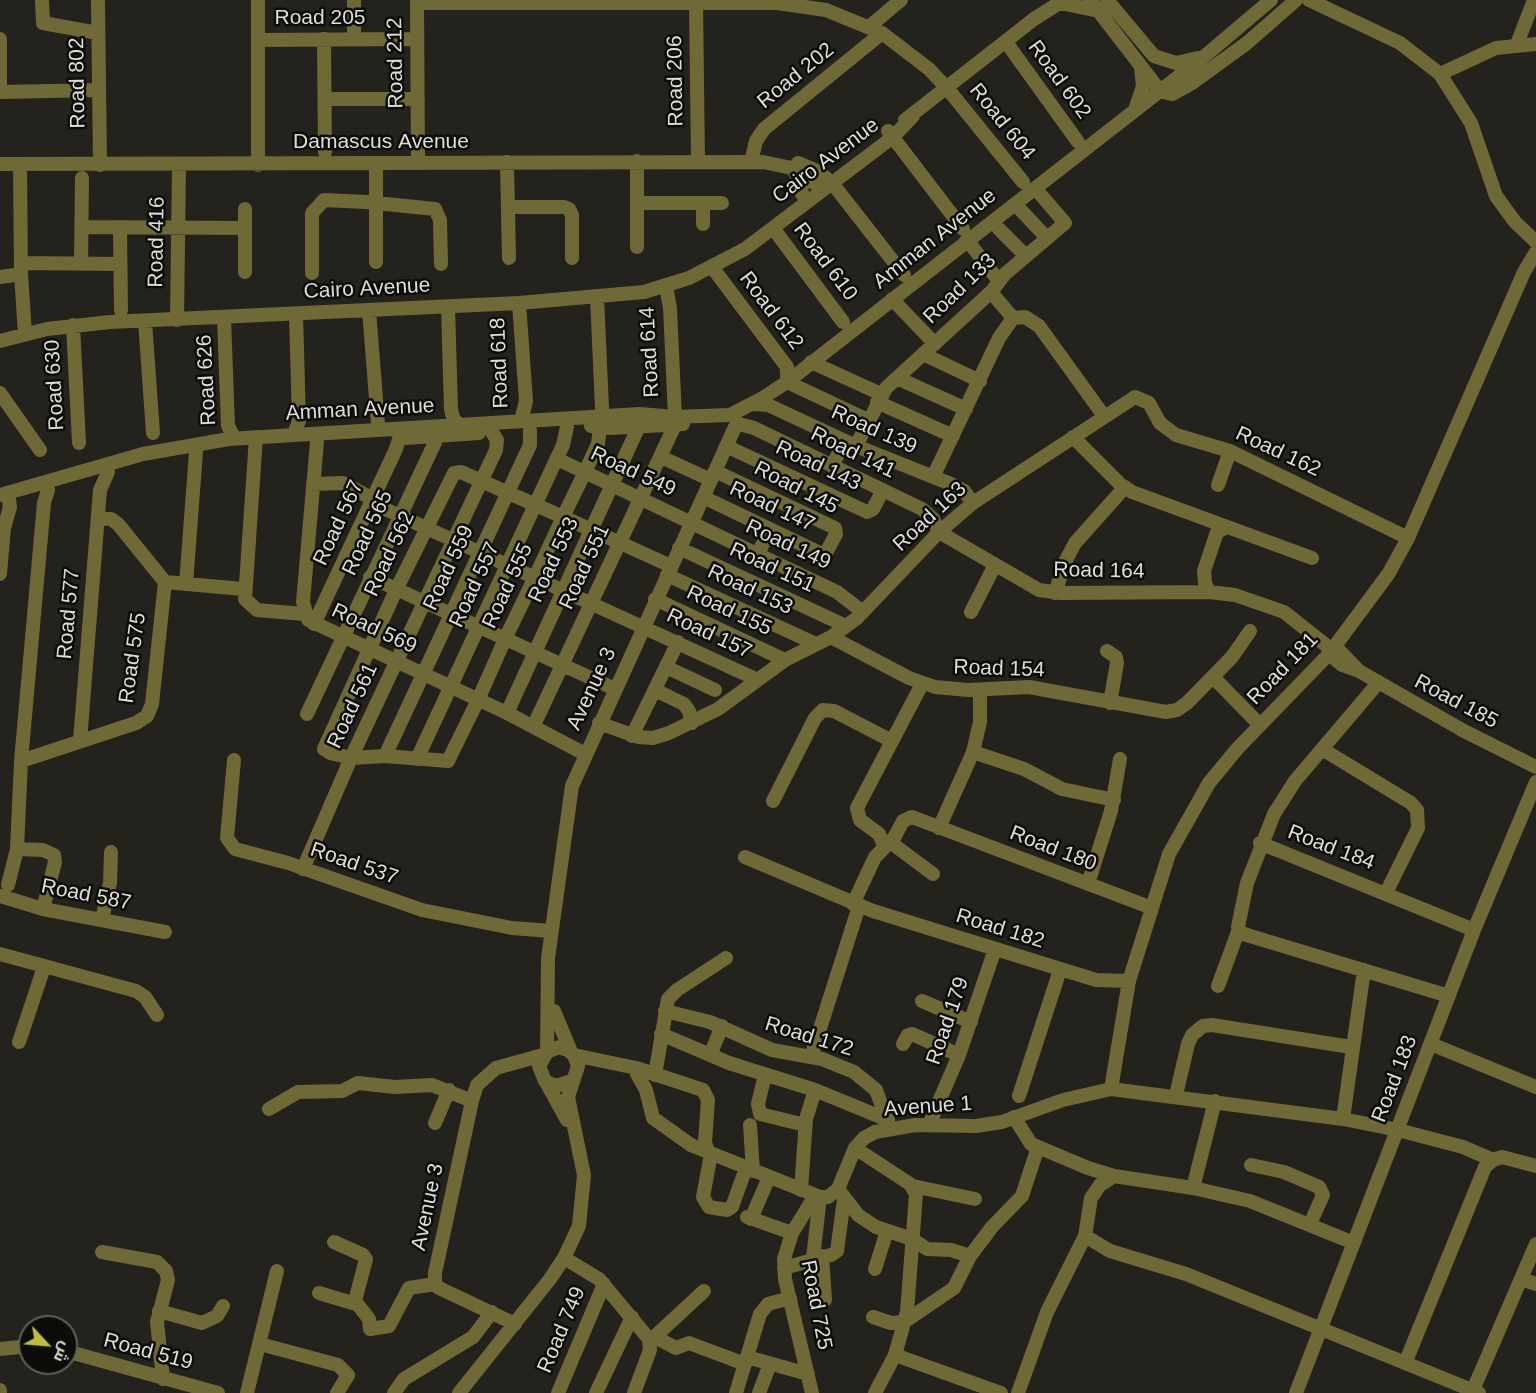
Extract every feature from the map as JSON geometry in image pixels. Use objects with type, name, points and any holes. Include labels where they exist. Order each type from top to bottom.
[{"type":"street","points":[[42,0],[44,23],[98,33]]},
{"type":"street","name":"Road 802","points":[[98,0],[100,165]]},
{"type":"street","points":[[258,0],[258,165]]},
{"type":"street","points":[[354,0],[354,39]]},
{"type":"street","name":"Road 202","points":[[757,162],[756,141],[764,129],[876,30],[901,0]]},
{"type":"street","points":[[1090,0],[1108,4],[1146,48],[1159,59],[1176,63],[1206,55]]},
{"type":"street","name":"Amman Avenue","points":[[4,498],[43,495],[108,472],[196,452],[294,435],[459,425],[600,427],[639,426],[670,421],[732,421],[787,382],[892,299],[965,234],[1015,204],[1206,55],[1271,0]]},
{"type":"street","name":"Amman Avenue","points":[[1160,91],[1172,94],[1192,83],[1247,43],[1296,0]]},
{"type":"street","points":[[1309,0],[1400,43],[1440,74],[1471,123],[1494,191],[1515,222],[1536,242]]},
{"type":"street","points":[[1517,44],[1534,0]]},
{"type":"street","name":"Road 604","points":[[417,1],[788,2],[826,10],[876,30],[903,47],[948,88],[1023,182]]},
{"type":"street","name":"Road 212","points":[[417,1],[418,162]]},
{"type":"street","name":"Road 206","points":[[696,2],[698,161]]},
{"type":"street","points":[[1049,5],[1108,4]]},
{"type":"street","points":[[1108,4],[1140,66],[1160,91]]},
{"type":"street","name":"Cairo Avenue","points":[[0,341],[25,334],[73,326],[519,303],[597,297],[666,286],[712,267],[773,228],[824,183],[913,116],[1049,5]]},
{"type":"street","points":[[0,39],[0,92],[99,90]]},
{"type":"street","name":"Road 205","points":[[258,39],[417,39]]},
{"type":"street","points":[[324,39],[325,152]]},
{"type":"street","name":"Road 602","points":[[1006,42],[1078,142]]},
{"type":"street","points":[[1440,74],[1486,52],[1517,44],[1536,44]]},
{"type":"street","points":[[1134,111],[1143,86],[1140,66]]},
{"type":"street","points":[[325,99],[418,99]]},
{"type":"street","points":[[890,134],[965,234],[1013,318]]},
{"type":"street","name":"Damascus Avenue","points":[[0,164],[258,165],[780,160],[799,163],[824,183]]},
{"type":"street","points":[[637,161],[637,247]]},
{"type":"street","points":[[507,162],[509,258]]},
{"type":"street","name":"Damascus Avenue","points":[[757,162],[792,168],[824,183]]},
{"type":"street","points":[[376,163],[376,262]]},
{"type":"street","points":[[20,164],[21,268],[25,334]]},
{"type":"street","name":"Road 416","points":[[177,320],[179,165]]},
{"type":"street","points":[[792,168],[801,183],[802,194]]},
{"type":"street","points":[[81,264],[82,178]]},
{"type":"street","points":[[824,183],[904,275]]},
{"type":"street","name":"Cairo Avenue","points":[[731,256],[802,194],[824,183]]},
{"type":"street","name":"Road 133","points":[[832,466],[868,420],[879,398],[897,378],[1065,220],[1041,195]]},
{"type":"street","points":[[312,273],[312,213],[315,206],[324,200],[429,207],[437,212],[440,219],[441,264]]},
{"type":"street","points":[[637,203],[722,203]]},
{"type":"street","points":[[703,203],[703,224]]},
{"type":"street","points":[[1015,204],[1047,238]]},
{"type":"street","points":[[508,207],[569,209],[572,215],[572,258]]},
{"type":"street","points":[[245,209],[245,272]]},
{"type":"street","points":[[1515,222],[1531,266]]},
{"type":"street","points":[[82,227],[245,228]]},
{"type":"street","points":[[120,227],[121,309]]},
{"type":"street","name":"Road 610","points":[[773,228],[843,322]]},
{"type":"street","points":[[999,229],[1026,256]]},
{"type":"street","name":"Road 181","points":[[1112,1089],[1130,981],[1169,854],[1209,783],[1259,724],[1332,650],[1389,573],[1408,538],[1536,252]]},
{"type":"street","points":[[0,277],[21,268],[120,264]]},
{"type":"street","name":"Road 612","points":[[712,267],[785,364],[789,374],[787,382]]},
{"type":"street","name":"Road 614","points":[[666,286],[670,308],[670,421]]},
{"type":"street","points":[[597,297],[602,408]]},
{"type":"street","points":[[892,299],[935,344]]},
{"type":"street","name":"Road 618","points":[[519,303],[526,401],[525,426]]},
{"type":"street","points":[[448,307],[451,409],[453,418],[459,425]]},
{"type":"street","points":[[369,310],[378,424]]},
{"type":"street","points":[[294,435],[299,421],[296,314]]},
{"type":"street","points":[[1013,318],[1025,317],[1039,326],[1104,416]]},
{"type":"street","name":"Road 626","points":[[224,318],[228,426],[234,438]]},
{"type":"street","points":[[933,477],[999,338],[1013,318]]},
{"type":"street","points":[[145,321],[153,433]]},
{"type":"street","name":"Road 630","points":[[73,326],[79,443]]},
{"type":"street","points":[[923,354],[980,381]]},
{"type":"street","points":[[811,363],[953,436]]},
{"type":"street","points":[[897,378],[966,409]]},
{"type":"street","points":[[787,382],[868,420]]},
{"type":"street","points":[[0,393],[40,450]]},
{"type":"street","name":"Road 162","points":[[1140,397],[1149,402],[1160,423],[1170,432],[1230,451],[1408,538]]},
{"type":"street","name":"Road 163","points":[[632,736],[646,738],[661,736],[692,723],[718,709],[785,660],[831,637],[863,612],[939,532],[973,503],[1104,416],[1131,399],[1140,397]]},
{"type":"street","name":"Road 139","points":[[753,404],[768,405],[850,443],[933,477],[964,491],[973,503]]},
{"type":"street","name":"Amman Avenue","points":[[4,498],[153,451],[234,438],[256,441],[317,442],[399,439],[492,432],[525,426],[649,414],[670,421]]},
{"type":"street","name":"Road 551","points":[[533,727],[661,457],[670,421]]},
{"type":"street","name":"Avenue 3","points":[[515,1324],[435,1284],[435,1273],[472,1101],[482,1078],[505,1065],[545,1053],[551,931],[568,799],[585,754],[726,446],[732,421]]},
{"type":"street","name":"Road 141","points":[[732,421],[754,428],[926,512],[933,519],[939,532]]},
{"type":"street","name":"Road 559","points":[[385,756],[530,445],[525,426]]},
{"type":"street","name":"Road 553","points":[[507,713],[639,426]]},
{"type":"street","name":"Road 557","points":[[417,759],[557,459],[566,438],[567,427]]},
{"type":"street","name":"Road 555","points":[[417,759],[448,761],[598,444],[600,427]]},
{"type":"street","name":"Road 561","points":[[303,869],[351,758],[482,481],[497,445],[492,432]]},
{"type":"street","name":"Road 565","points":[[307,714],[438,436]]},
{"type":"street","points":[[1073,436],[1125,488],[1140,496],[1312,558]]},
{"type":"street","name":"Road 567","points":[[314,624],[373,501],[399,439]]},
{"type":"street","points":[[256,441],[243,589],[247,603],[257,610],[304,614]]},
{"type":"street","name":"Road 569","points":[[317,442],[304,614],[314,624],[507,713],[585,754]]},
{"type":"street","name":"Road 143","points":[[726,446],[867,512],[873,509],[883,490]]},
{"type":"street","points":[[1218,485],[1230,451]]},
{"type":"street","points":[[186,584],[196,452]]},
{"type":"street","points":[[661,457],[713,475]]},
{"type":"street","name":"Road 549","points":[[557,459],[691,522]]},
{"type":"street","name":"Road 577","points":[[80,741],[100,490],[108,472]]},
{"type":"street","name":"Road 153","points":[[451,477],[459,472],[591,529],[816,644]]},
{"type":"street","name":"Road 145","points":[[713,475],[835,528],[836,534],[824,553]]},
{"type":"street","points":[[90,477],[100,490]]},
{"type":"street","name":"Road 562","points":[[351,758],[326,752],[326,742],[451,477]]},
{"type":"street","name":"Road 157","points":[[313,484],[343,483],[399,515],[758,680]]},
{"type":"street","points":[[1055,593],[1066,560],[1075,543],[1125,488]]},
{"type":"street","points":[[4,890],[17,849],[21,761],[43,495]]},
{"type":"street","name":"Road 147","points":[[703,497],[824,553]]},
{"type":"street","points":[[0,574],[2,523],[9,514],[4,498]]},
{"type":"street","points":[[98,518],[111,519],[118,524],[165,582],[243,589]]},
{"type":"street","name":"Road 149","points":[[691,522],[844,596],[863,612]]},
{"type":"street","points":[[1209,592],[1205,583],[1204,571],[1217,532],[1227,527]]},
{"type":"street","points":[[758,554],[770,529]]},
{"type":"street","name":"Road 164","points":[[939,532],[1032,586],[1055,593],[1209,592],[1248,598],[1278,609],[1332,650]]},
{"type":"street","name":"Road 151","points":[[679,548],[846,626]]},
{"type":"street","points":[[971,612],[995,565]]},
{"type":"street","points":[[370,577],[615,689]]},
{"type":"street","name":"Road 575","points":[[21,761],[136,723],[147,716],[152,704],[165,582]]},
{"type":"street","name":"Road 155","points":[[655,599],[785,660]]},
{"type":"street","name":"Road 154","points":[[831,637],[922,684],[955,690],[1029,687],[1155,711],[1172,711],[1183,707],[1213,677],[1238,651],[1250,630]]},
{"type":"street","points":[[599,723],[632,736],[678,642]]},
{"type":"street","name":"Road 185","points":[[1332,650],[1378,683],[1464,731],[1536,767]]},
{"type":"street","points":[[1107,651],[1114,655],[1117,663],[1110,703]]},
{"type":"street","points":[[666,667],[715,690]]},
{"type":"street","points":[[1213,677],[1259,724]]},
{"type":"street","points":[[1218,986],[1239,929],[1238,915],[1260,843],[1274,814],[1295,781],[1378,683]]},
{"type":"street","name":"Road 154","points":[[922,684],[858,808],[860,820],[879,834],[887,845],[933,874]]},
{"type":"street","points":[[655,690],[684,704],[689,711],[692,723]]},
{"type":"street","points":[[939,828],[973,752],[980,722],[980,690]]},
{"type":"street","points":[[772,801],[815,718],[823,710],[834,711],[892,741]]},
{"type":"street","name":"Road 184","points":[[1322,749],[1411,802],[1417,810],[1418,828],[1386,892]]},
{"type":"street","points":[[973,752],[1024,769],[1062,789],[1114,800]]},
{"type":"street","points":[[351,758],[385,756],[417,759]]},
{"type":"street","points":[[1088,884],[1114,800],[1120,759]]},
{"type":"street","name":"Road 537","points":[[234,760],[227,838],[230,846],[422,910],[512,928],[551,931]]},
{"type":"street","name":"Road 183","points":[[1296,1393],[1473,930],[1536,782]]},
{"type":"street","name":"Road 180","points":[[856,905],[875,857],[887,845],[901,824],[909,818],[916,818],[1152,908]]},
{"type":"street","name":"Road 184","points":[[1260,843],[1386,892],[1473,930]]},
{"type":"street","points":[[17,849],[43,850],[54,855],[55,862],[43,909]]},
{"type":"street","points":[[102,920],[110,883],[111,852]]},
{"type":"street","name":"Road 182","points":[[745,857],[856,905],[1060,970],[1104,982],[1130,981]]},
{"type":"street","name":"Road 587","points":[[4,890],[43,909],[165,932]]},
{"type":"street","points":[[811,1057],[856,905]]},
{"type":"street","points":[[1239,929],[1250,936],[1449,996]]},
{"type":"street","name":"Road 179","points":[[929,1125],[939,1107],[959,1055],[995,949]]},
{"type":"street","points":[[0,954],[139,993],[157,1015]]},
{"type":"street","points":[[726,958],[672,994],[665,1011],[661,1034],[645,1074],[652,1118],[691,1145],[749,1170],[818,1197],[841,1194]]},
{"type":"street","points":[[19,1042],[44,968]]},
{"type":"street","points":[[1019,1096],[1060,970]]},
{"type":"street","points":[[1343,1119],[1351,1047],[1364,970]]},
{"type":"street","name":"Avenue 3","points":[[548,985],[555,1017],[573,1054]]},
{"type":"street","points":[[922,1001],[971,1022]]},
{"type":"street","name":"Road 172","points":[[665,1011],[699,1018],[722,1026],[772,1050],[811,1057],[854,1072],[870,1083],[880,1099],[889,1124]]},
{"type":"street","points":[[1176,1095],[1188,1044],[1192,1035],[1203,1026],[1212,1025],[1351,1047]]},
{"type":"street","points":[[711,1053],[722,1026]]},
{"type":"street","points":[[661,1034],[765,1075],[814,1090],[866,1111],[889,1124]]},
{"type":"street","points":[[903,1044],[908,1035],[912,1034],[959,1055]]},
{"type":"street","points":[[1431,1044],[1536,1087]]},
{"type":"street","points":[[576,1138],[539,1066],[545,1053],[559,1047],[573,1054],[636,1068],[645,1074]]},
{"type":"street","points":[[459,1393],[515,1324],[564,1258],[579,1226],[584,1175],[568,1102],[578,1066],[573,1054]]},
{"type":"street","points":[[505,1065],[524,1068],[556,1086],[596,1069],[645,1074],[697,1087],[707,1095],[709,1153],[703,1200],[709,1207],[728,1210],[732,1207],[749,1170],[750,1125]]},
{"type":"street","points":[[765,1075],[757,1108],[760,1114],[805,1125]]},
{"type":"street","points":[[269,1109],[298,1092],[342,1091],[358,1083],[395,1087],[432,1085],[472,1101]]},
{"type":"street","points":[[1354,1243],[1261,1204],[1193,1188],[1114,1176],[1038,1148],[1026,1138],[1014,1117],[1073,1097],[1112,1089],[1176,1095],[1343,1119],[1463,1147],[1492,1160],[1507,1157],[1536,1166]]},
{"type":"street","points":[[435,1123],[449,1090]]},
{"type":"street","points":[[801,1190],[805,1125],[814,1090]]},
{"type":"street","points":[[1193,1188],[1215,1101]]},
{"type":"street","points":[[939,1107],[946,1126]]},
{"type":"street","points":[[784,1268],[834,1254],[839,1247],[841,1194],[860,1143],[866,1111]]},
{"type":"street","name":"Avenue 1","points":[[860,1143],[889,1124],[976,1126],[1014,1117]]},
{"type":"street","points":[[860,1143],[913,1186],[975,1199]]},
{"type":"street","points":[[873,1317],[891,1323],[904,1322],[954,1288],[970,1256],[992,1227],[1022,1196],[1038,1148]]},
{"type":"street","points":[[1406,1362],[1483,1171],[1492,1160]]},
{"type":"street","points":[[1251,1166],[1284,1172],[1319,1187],[1323,1195],[1310,1224]]},
{"type":"street","points":[[1018,1393],[1047,1312],[1084,1236],[1091,1198],[1100,1185],[1114,1176]]},
{"type":"street","points":[[769,1177],[749,1218],[792,1233]]},
{"type":"street","points":[[875,1393],[895,1355],[910,1295],[916,1194],[913,1186]]},
{"type":"street","points":[[841,1194],[867,1221],[887,1231],[912,1239],[927,1249],[951,1250],[970,1256]]},
{"type":"street","name":"Road 725","points":[[812,1393],[784,1268],[785,1249],[792,1233],[818,1197]]},
{"type":"street","name":"Road 725","points":[[818,1197],[817,1257],[825,1300]]},
{"type":"street","points":[[875,1269],[887,1231]]},
{"type":"street","points":[[1084,1236],[1110,1251],[1133,1260],[1186,1274],[1322,1327],[1476,1392],[1536,1245]]},
{"type":"street","points":[[334,1242],[363,1255],[366,1259],[356,1304]]},
{"type":"street","points":[[102,1252],[157,1262],[164,1267],[168,1280],[159,1311],[163,1379]]},
{"type":"street","points":[[564,1258],[584,1267],[604,1284],[652,1339],[676,1348],[689,1343],[746,1361],[770,1364],[808,1374]]},
{"type":"street","points":[[247,1393],[277,1271]]},
{"type":"street","points":[[1521,1279],[1536,1284]]},
{"type":"street","points":[[319,1293],[356,1304],[367,1315],[370,1329],[389,1326],[409,1288],[435,1284]]},
{"type":"street","name":"Road 749","points":[[558,1393],[604,1284]]},
{"type":"street","points":[[634,1393],[652,1339],[704,1291]]},
{"type":"street","points":[[740,1392],[746,1361],[762,1310],[772,1302],[790,1298]]},
{"type":"street","points":[[159,1311],[202,1323],[217,1316],[223,1306]]},
{"type":"street","points":[[394,1393],[410,1375],[473,1337],[492,1312]]},
{"type":"street","points":[[596,1393],[632,1317]]},
{"type":"street","points":[[260,1344],[338,1365],[348,1375],[342,1391]]},
{"type":"street","points":[[0,1349],[18,1347]]},
{"type":"street","name":"Road 519","points":[[78,1354],[218,1393]]},
{"type":"street","points":[[895,1355],[1001,1393]]},
{"type":"street","points":[[759,1393],[770,1364]]}]
